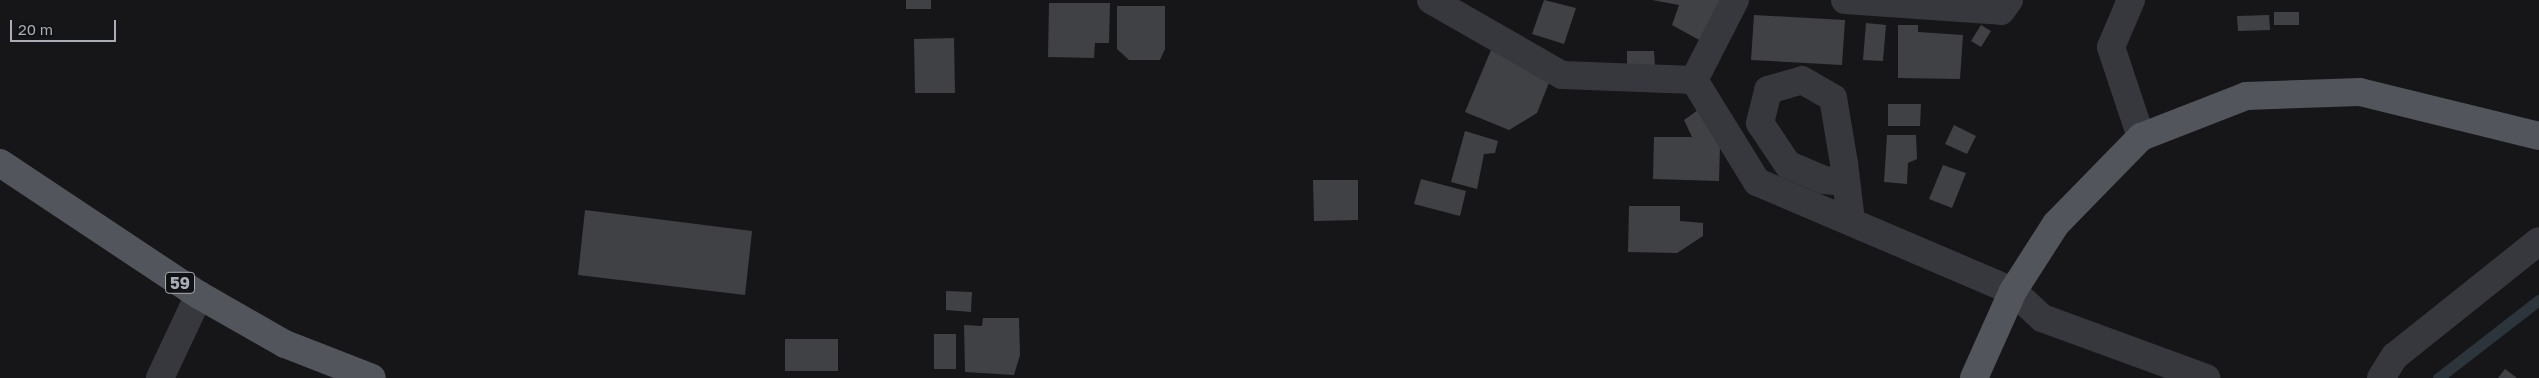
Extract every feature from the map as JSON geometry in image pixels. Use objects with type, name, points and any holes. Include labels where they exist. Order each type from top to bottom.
[{"type":"main road","points":[[1974,378],[2013,291],[2056,224],[2142,137],[2246,96],[2360,92],[2539,136]]},
{"type":"main road","name":"59","points":[[0,163],[199,295],[285,344],[372,378]]},
{"type":"street","points":[[1431,0],[1562,74],[1694,80]]},
{"type":"street","points":[[1694,80],[1735,0]]},
{"type":"street","points":[[1845,0],[2001,10],[2009,0]]},
{"type":"street","points":[[2131,0],[2111,47],[2142,137]]},
{"type":"street","points":[[1694,80],[1757,182],[2013,291],[2042,318],[2206,378]]},
{"type":"street","points":[[1846,182],[1851,221]]},
{"type":"street","points":[[2381,378],[2395,356],[2539,240]]},
{"type":"street","points":[[160,378],[199,295]]},
{"type":"building","points":[[906,0],[931,0],[931,9],[906,9]]},
{"type":"building","points":[[1544,0],[1576,8],[1564,44],[1532,34]]},
{"type":"building","points":[[1652,0],[1724,0],[1701,41],[1672,25],[1679,5]]},
{"type":"building","points":[[1049,3],[1110,3],[1109,43],[1095,43],[1094,58],[1048,57]]},
{"type":"building","points":[[1117,6],[1165,6],[1165,49],[1160,60],[1129,60],[1117,49]]},
{"type":"building","points":[[2274,12],[2299,12],[2299,25],[2274,25]]},
{"type":"building","points":[[1754,15],[1845,20],[1842,65],[1751,60]]},
{"type":"building","points":[[2269,15],[2270,30],[2238,31],[2237,16]]},
{"type":"building","points":[[1866,23],[1886,25],[1883,61],[1863,60]]},
{"type":"building","points":[[1898,25],[1918,25],[1918,32],[1963,35],[1960,79],[1898,78]]},
{"type":"building","points":[[1981,25],[1991,31],[1981,47],[1971,41]]},
{"type":"building","points":[[954,38],[955,93],[915,93],[914,39]]},
{"type":"building","points":[[1491,50],[1552,75],[1537,113],[1509,130],[1465,112]]},
{"type":"building","points":[[1627,51],[1654,51],[1655,66],[1627,67]]},
{"type":"building","points":[[1888,104],[1921,104],[1920,126],[1888,126]]},
{"type":"building","points":[[1698,110],[1720,146],[1719,181],[1653,179],[1654,137],[1692,137],[1684,120]]},
{"type":"building","points":[[1954,125],[1976,136],[1967,154],[1945,144]]},
{"type":"building","points":[[1465,131],[1498,141],[1495,153],[1484,154],[1477,189],[1451,182]]},
{"type":"building","points":[[1887,135],[1916,135],[1917,159],[1908,163],[1907,184],[1884,182]]},
{"type":"building","points":[[1943,165],[1966,173],[1952,208],[1929,199]]},
{"type":"building","points":[[1421,179],[1466,191],[1460,216],[1414,204]]},
{"type":"building","points":[[1313,180],[1358,180],[1358,220],[1314,221]]},
{"type":"building","points":[[1629,206],[1680,206],[1680,221],[1703,223],[1703,236],[1677,253],[1628,252]]},
{"type":"building","points":[[585,210],[752,231],[745,295],[578,275]]},
{"type":"building","points":[[946,291],[972,292],[971,312],[946,310]]},
{"type":"building","points":[[983,318],[1019,318],[1020,355],[1014,375],[965,372],[964,325],[982,326]]},
{"type":"building","points":[[934,334],[956,334],[956,369],[934,369]]},
{"type":"building","points":[[785,339],[838,339],[838,371],[785,371]]},
{"type":"building","points":[[2505,369],[2517,378],[2498,378]]},
{"type":"waterway","points":[[2438,378],[2539,300]]}]
